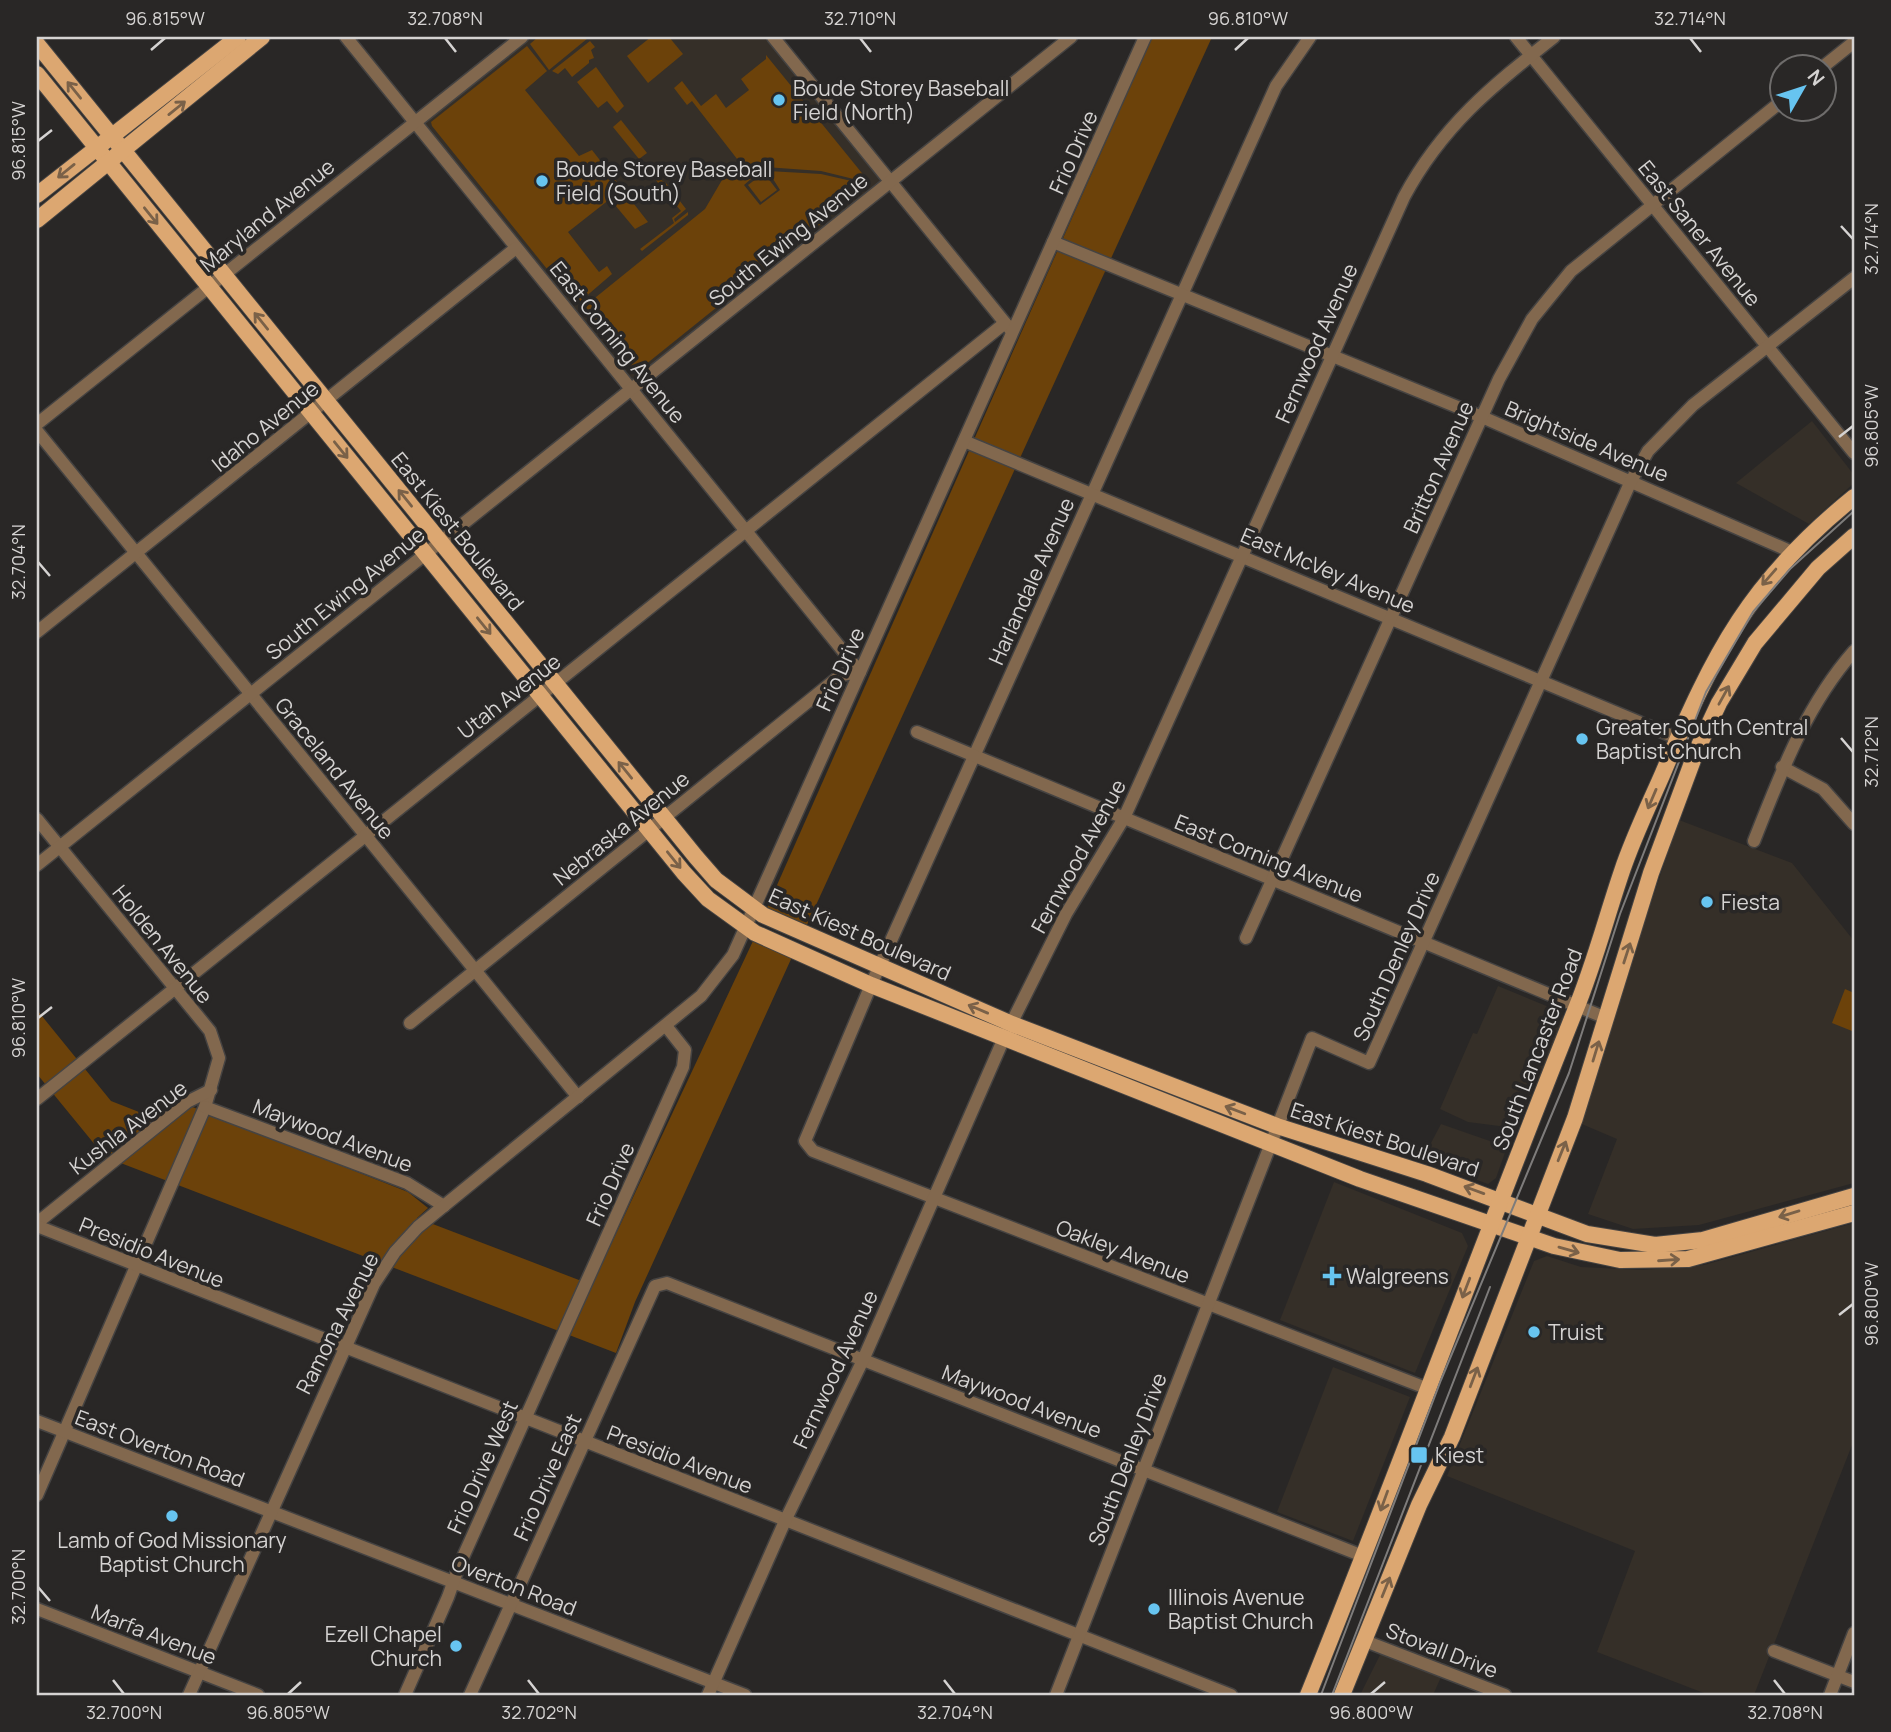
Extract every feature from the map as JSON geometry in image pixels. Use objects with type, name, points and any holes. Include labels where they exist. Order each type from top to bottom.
[{"type":"main road","points":[[37,195],[238,37]]},
{"type":"main road","points":[[37,220],[262,37]]},
{"type":"main road","name":"East Kiest Boulevard","points":[[37,44],[716,880],[754,909],[1008,1031],[1271,1145],[1529,1238],[1601,1258],[1642,1262],[1688,1259],[1854,1213]]},
{"type":"main road","name":"East Kiest Boulevard","points":[[37,74],[649,830],[701,892],[746,927],[871,985],[1607,1239],[1655,1245],[1703,1240],[1854,1196]]},
{"type":"main road","name":"South Lancaster Road","points":[[1308,1695],[1426,1388],[1502,1201],[1552,1064],[1577,1006],[1623,867],[1677,737],[1720,647],[1763,585],[1791,552],[1854,497]]},
{"type":"main road","points":[[1342,1695],[1419,1505],[1452,1437],[1575,1118],[1651,873],[1696,752],[1719,703],[1774,618],[1818,568],[1854,536]]},
{"type":"street","name":"East Corning Avenue","points":[[346,37],[860,672]]},
{"type":"street","name":"Maryland Avenue","points":[[37,424],[522,37]]},
{"type":"street","name":"South Ewing Avenue","points":[[37,865],[1071,37]]},
{"type":"street","name":"Frio Drive","points":[[581,1295],[683,1067],[685,1051],[666,1026],[717,979],[733,955],[964,441],[1009,327],[1053,242],[1145,37]]},
{"type":"street","name":"Harlandale Avenue","points":[[808,1147],[805,1135],[871,985],[1276,86],[1310,37]]},
{"type":"street","name":"East Saner Avenue","points":[[1516,37],[1854,453]]},
{"type":"street","name":"Fernwood Avenue","points":[[710,1689],[785,1521],[863,1360],[1008,1031],[1066,914],[1124,818],[1331,356],[1419,168],[1471,104],[1554,37]]},
{"type":"street","points":[[777,38],[1009,327]]},
{"type":"street","points":[[1839,54],[1854,42]]},
{"type":"street","name":"Britton Avenue","points":[[1246,938],[1515,348],[1551,293],[1594,250],[1769,111]]},
{"type":"street","name":"Brightside Avenue","points":[[1053,242],[1482,417],[1791,552]]},
{"type":"street","name":"Idaho Avenue","points":[[37,632],[516,248]]},
{"type":"street","name":"South Denley Drive","points":[[1056,1695],[1312,1038],[1369,1063],[1631,481],[1648,451],[1670,426],[1854,278]]},
{"type":"street","name":"Utah Avenue","points":[[37,1099],[746,530],[1009,327]]},
{"type":"street","name":"Graceland Avenue","points":[[37,431],[578,1097]]},
{"type":"street","name":"East McVey Avenue","points":[[964,441],[1677,737]]},
{"type":"street","points":[[1754,841],[1782,767],[1811,710],[1854,652]]},
{"type":"street","name":"Nebraska Avenue","points":[[410,1023],[841,675],[860,672]]},
{"type":"street","name":"East Corning Avenue","points":[[917,732],[1606,1018]]},
{"type":"street","points":[[1782,767],[1823,789],[1854,824]]},
{"type":"street","name":"Holden Avenue","points":[[37,819],[209,1031],[219,1058],[205,1107],[37,1495]]},
{"type":"street","name":"Ramona Avenue","points":[[188,1695],[269,1511],[383,1267],[418,1227],[666,1026]]},
{"type":"street","name":"Kushla Avenue","points":[[37,1225],[187,1102],[211,1090]]},
{"type":"street","name":"Maywood Avenue","points":[[205,1107],[407,1183],[444,1206]]},
{"type":"street","name":"Oakley Avenue","points":[[808,1147],[1426,1388]]},
{"type":"street","name":"Presidio Avenue","points":[[37,1225],[136,1268],[1231,1695]]},
{"type":"street","name":"Maywood Avenue","points":[[667,1283],[1363,1556]]},
{"type":"street","name":"Frio Drive East","points":[[470,1695],[655,1286],[667,1283]]},
{"type":"street","name":"Frio Drive West","points":[[405,1695],[581,1295]]},
{"type":"street","name":"East Overton Road","points":[[37,1421],[269,1511]]},
{"type":"street","name":"Overton Road","points":[[269,1511],[512,1604],[710,1689],[745,1695]]},
{"type":"street","name":"Marfa Avenue","points":[[37,1609],[258,1695]]},
{"type":"street","points":[[1830,1695],[1854,1633]]},
{"type":"street","name":"Stovall Drive","points":[[1365,1641],[1505,1695]]},
{"type":"street","points":[[1774,1651],[1854,1682]]},
{"type":"shaded area","points":[[522,37],[774,37],[891,181],[632,390],[415,122]]},
{"type":"shaded area","points":[[538,37],[588,38],[549,70],[530,44]]},
{"type":"shaded area","points":[[651,37],[669,37],[683,54],[648,83],[627,56]]},
{"type":"shaded area","points":[[1152,37],[1212,37],[806,927],[766,910]]},
{"type":"shaded area","points":[[590,41],[595,47],[591,50],[594,58],[572,77],[565,68],[558,74],[552,71]]},
{"type":"shaded area","points":[[527,46],[547,71],[525,90],[579,156],[592,150],[648,222],[635,229],[610,199],[568,232],[599,272],[607,266],[612,274],[576,305],[431,122]]},
{"type":"shaded area","points":[[766,55],[870,183],[821,171],[765,167],[744,185],[760,205],[780,190],[768,171],[821,174],[869,185],[635,373],[631,372],[580,310],[705,209],[722,180],[741,164],[692,101],[687,105],[674,88],[682,81],[701,106],[716,94],[726,108],[749,90],[741,79],[766,59]]},
{"type":"shaded area","points":[[596,67],[624,106],[617,113],[607,101],[598,108],[577,82]]},
{"type":"shaded area","points":[[621,120],[647,153],[639,159],[613,127]]},
{"type":"shaded area","points":[[764,173],[777,190],[761,202],[748,185]]},
{"type":"shaded area","points":[[655,179],[666,183],[686,209],[674,219],[675,222],[688,212],[688,215],[642,251],[640,249],[674,223],[672,218],[681,211]]},
{"type":"shaded area","points":[[1812,421],[1854,475],[1854,483],[1809,524],[1736,483]]},
{"type":"shaded area","points":[[1679,820],[1792,863],[1854,941],[1854,1183],[1699,1225],[1633,1229],[1588,1214],[1617,1139],[1577,1122]]},
{"type":"shaded area","points":[[753,941],[792,957],[635,1302],[616,1353],[105,1157],[37,1074],[37,1010],[111,1101],[167,1123],[190,1106],[408,1192],[428,1208],[417,1218],[592,1285]]},
{"type":"shaded area","points":[[1498,986],[1561,1012],[1564,1018],[1547,1063],[1515,1128],[1468,1122],[1440,1109],[1473,1033],[1477,1034]]},
{"type":"shaded area","points":[[1845,989],[1854,993],[1852,1031],[1832,1023]]},
{"type":"shaded area","points":[[1441,1124],[1507,1147],[1496,1178],[1488,1184],[1422,1160]]},
{"type":"shaded area","points":[[1334,1182],[1462,1233],[1468,1246],[1415,1373],[1280,1320]]},
{"type":"shaded area","points":[[1854,1223],[1854,1440],[1754,1695],[1709,1695],[1597,1652],[1635,1551],[1447,1476],[1534,1261],[1547,1256],[1581,1267],[1643,1270],[1704,1265]]},
{"type":"shaded area","points":[[1333,1367],[1410,1397],[1353,1541],[1277,1512]]},
{"type":"shaded area","points":[[1381,1653],[1441,1677],[1433,1695],[1360,1695]]},
{"type":"tram line","points":[[1321,1695],[1441,1380],[1569,1073],[1620,914],[1706,692],[1753,612],[1790,569],[1854,511]]},
{"type":"tram line","points":[[1332,1695],[1490,1287]]},
{"type":"place","name":"Boude Storey Baseball Field (North)","points":[[779,100]]},
{"type":"place","name":"Boude Storey Baseball Field (South)","points":[[542,181]]},
{"type":"place","name":"Greater South Central Baptist Church","points":[[1582,739]]},
{"type":"place","name":"Fiesta","points":[[1707,902]]},
{"type":"place","name":"Walgreens","points":[[1332,1276]]},
{"type":"place","name":"Truist","points":[[1534,1332]]},
{"type":"place","name":"Kiest","points":[[1419,1455]]},
{"type":"place","name":"Lamb of God Missionary Baptist Church","points":[[172,1516]]},
{"type":"place","name":"Illinois Avenue Baptist Church","points":[[1154,1609]]},
{"type":"place","name":"Ezell Chapel Church","points":[[456,1646]]}]
